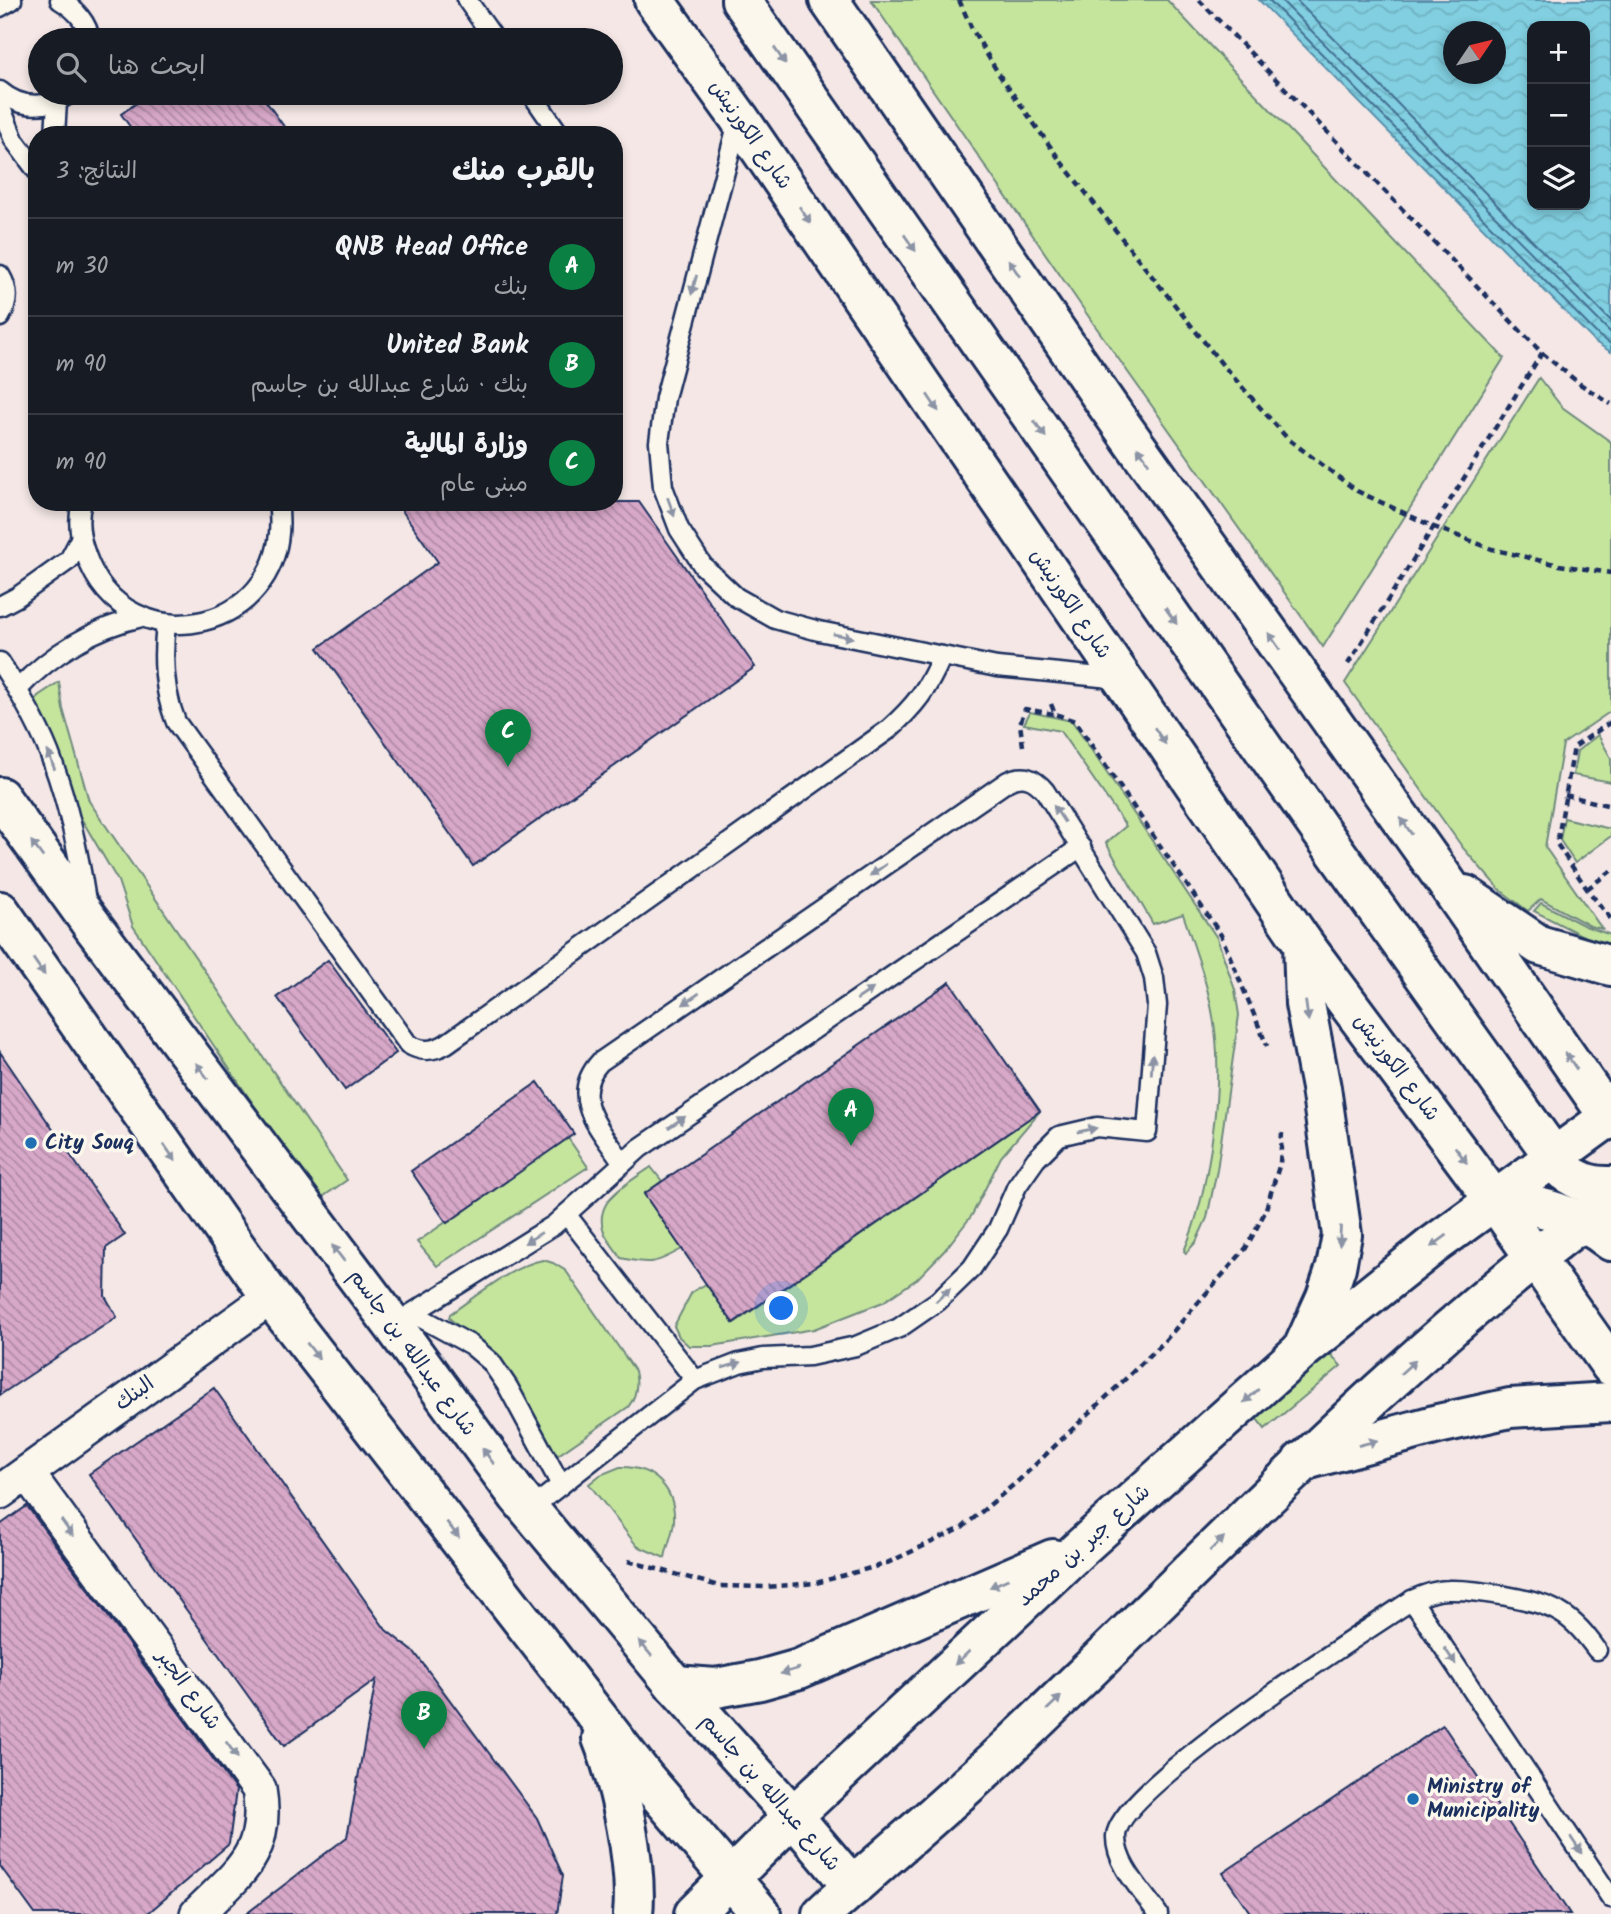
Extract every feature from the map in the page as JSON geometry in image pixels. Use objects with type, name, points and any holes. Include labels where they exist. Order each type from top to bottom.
[{"type":"main road","name":"شارع الكورنيش","points":[[654,0],[739,118],[1303,943],[1494,1201],[1611,1366]]},
{"type":"main road","points":[[741,0],[1315,823],[1564,1171],[1580,1182],[1598,1187],[1611,1186]]},
{"type":"main road","points":[[829,0],[1107,405],[1610,1118],[1494,1201]]},
{"type":"main road","name":"شارع عبدالله بن جاسم","points":[[0,797],[89,921],[404,1319],[500,1473],[675,1685],[853,1887]]},
{"type":"main road","points":[[1446,882],[1539,945],[1611,966]]},
{"type":"main road","points":[[0,911],[271,1297],[644,1777],[761,1914]]},
{"type":"main road","points":[[1302,1350],[1336,1267],[1342,1235],[1321,1088],[1305,1004],[1303,943]]},
{"type":"main road","points":[[1494,1201],[1538,1206],[1601,1221]]},
{"type":"main road","name":"شارع جبر بن محمد","points":[[694,1914],[793,1816],[1084,1545],[1302,1350],[1432,1246],[1494,1201]]},
{"type":"main road","points":[[822,1914],[1005,1750],[1302,1461],[1534,1257],[1601,1221]]},
{"type":"main road","points":[[1302,1461],[1438,1424],[1510,1408],[1611,1402]]},
{"type":"main road","points":[[675,1685],[716,1688],[799,1669],[1084,1545]]},
{"type":"main road","points":[[586,1701],[614,1767],[630,1850],[633,1914]]},
{"type":"street","name":"البنك","points":[[0,1492],[271,1297]]},
{"type":"street","name":"شارع الجبر","points":[[27,1473],[259,1789],[262,1814],[260,1834],[254,1851],[243,1868],[197,1914]]},
{"type":"lane","points":[[0,7],[12,0]]},
{"type":"lane","points":[[63,0],[79,15],[86,28]]},
{"type":"lane","points":[[467,0],[487,28]]},
{"type":"lane","points":[[0,92],[8,98],[28,104]]},
{"type":"lane","points":[[57,126],[62,105]]},
{"type":"lane","points":[[539,105],[554,126]]},
{"type":"lane","points":[[0,106],[14,140],[28,159]]},
{"type":"lane","points":[[739,118],[665,398],[659,442],[663,487],[679,529],[703,566],[736,597],[775,618],[818,631],[997,667],[1121,680]]},
{"type":"lane","points":[[0,275],[8,295],[0,317]]},
{"type":"lane","points":[[82,511],[80,539],[91,571],[113,599],[142,617],[166,624],[194,623],[213,618],[246,600],[265,579],[277,552],[281,524],[279,511]]},
{"type":"lane","points":[[0,606],[69,560],[80,539]]},
{"type":"lane","points":[[18,689],[57,654],[118,622],[142,617]]},
{"type":"lane","points":[[166,624],[163,646],[164,681],[176,722],[408,1044],[426,1051],[446,1044],[888,730],[913,708],[932,681],[942,656]]},
{"type":"lane","points":[[0,662],[18,689],[53,762],[79,855],[89,921]]},
{"type":"lane","points":[[529,1510],[695,1381],[739,1363],[810,1356],[856,1346],[899,1328],[938,1301],[972,1268],[998,1229],[1017,1186],[1036,1159],[1059,1136],[1097,1127],[1147,1132],[1157,1005],[1154,978],[1146,953],[1038,783],[1028,777],[1017,777],[600,1062],[587,1081],[586,1104],[623,1163]]},
{"type":"lane","points":[[404,1319],[554,1225],[640,1147],[1081,847]]},
{"type":"lane","points":[[566,1214],[695,1381]]},
{"type":"lane","points":[[404,1319],[471,1345],[491,1362],[508,1387],[561,1485]]},
{"type":"lane","points":[[1158,1914],[1118,1852],[1116,1833],[1127,1813],[1204,1742],[1298,1675],[1412,1600],[1430,1592],[1449,1590],[1537,1601],[1561,1612],[1581,1629],[1597,1650]]},
{"type":"lane","points":[[1412,1600],[1611,1898]]},
{"type":"path","points":[[959,0],[977,38],[1015,99],[1079,184],[1256,405],[1288,439],[1357,491],[1434,527],[1492,549],[1559,565],[1611,573]]},
{"type":"path","points":[[1199,0],[1542,354],[1611,404]]},
{"type":"path","points":[[1348,664],[1542,354]]},
{"type":"path","points":[[1039,671],[1055,714]]},
{"type":"path","points":[[1020,724],[1025,709],[1055,714],[1075,721],[1221,935],[1269,1050]]},
{"type":"path","points":[[1611,722],[1574,747],[1556,845],[1611,919]]},
{"type":"path","points":[[1565,795],[1611,806]]},
{"type":"path","points":[[1587,889],[1611,871]]},
{"type":"path","points":[[619,1558],[719,1586],[765,1587],[816,1583],[885,1564],[962,1528],[1017,1482],[1162,1344],[1246,1248],[1265,1212],[1280,1163],[1283,1122]]},
{"type":"green space","points":[[871,0],[1167,0],[1504,358],[1323,647],[1091,320]]},
{"type":"green space","points":[[1539,378],[1562,407],[1611,442],[1611,711],[1563,744],[1545,847],[1602,929],[1590,926],[1541,899],[1528,911],[1499,889],[1463,848],[1345,683]]},
{"type":"green space","points":[[59,682],[63,709],[89,801],[347,1180],[318,1200],[133,926],[118,881],[75,808],[33,704],[38,696]]},
{"type":"green space","points":[[1030,712],[1072,721],[1217,938],[1235,990],[1239,1015],[1217,1170],[1207,1218],[1196,1242],[1186,1253],[1184,1251],[1201,1200],[1207,1170],[1215,1107],[1217,1048],[1205,982],[1183,914],[1153,924],[1106,843],[1126,826],[1060,731],[1024,724]]},
{"type":"green space","points":[[1598,735],[1611,758],[1611,782],[1573,775],[1577,751]]},
{"type":"green space","points":[[1564,818],[1611,829],[1611,836],[1575,863],[1560,840]]},
{"type":"green space","points":[[1541,903],[1585,926],[1611,935],[1611,945],[1581,935],[1534,911]]},
{"type":"green space","points":[[1040,1111],[1001,1157],[972,1215],[944,1251],[917,1279],[883,1302],[814,1329],[712,1346],[689,1346],[679,1337],[674,1326],[692,1292],[706,1284],[734,1323]]},
{"type":"green space","points":[[568,1138],[588,1167],[437,1266],[417,1242]]},
{"type":"green space","points":[[651,1167],[662,1181],[644,1194],[682,1249],[653,1262],[621,1258],[605,1234],[603,1212],[614,1194]]},
{"type":"green space","points":[[543,1260],[566,1271],[635,1371],[636,1381],[635,1394],[628,1407],[555,1457],[478,1343],[449,1318],[450,1314],[507,1275]]},
{"type":"green space","points":[[1327,1350],[1341,1366],[1265,1429],[1252,1413]]},
{"type":"green space","points":[[620,1467],[642,1470],[652,1475],[660,1481],[671,1498],[674,1521],[665,1558],[637,1546],[589,1484],[600,1475]]},
{"type":"water","points":[[1259,0],[1611,0],[1611,352],[1595,342]]},
{"type":"building","points":[[134,105],[269,105],[284,126],[130,126],[121,114]]},
{"type":"building","points":[[623,502],[639,502],[755,667],[473,866],[318,648],[438,562],[402,511],[623,511]]},
{"type":"building","points":[[328,960],[396,1053],[345,1090],[277,997]]},
{"type":"building","points":[[950,982],[1040,1111],[733,1323],[644,1194]]},
{"type":"building","name":"City Souq","points":[[0,1052],[125,1235],[106,1248],[105,1296],[117,1317],[0,1395]]},
{"type":"building","points":[[538,1082],[574,1134],[447,1223],[411,1171]]},
{"type":"building","points":[[214,1388],[386,1630],[415,1653],[537,1818],[563,1876],[557,1914],[246,1914],[347,1837],[376,1680],[284,1746],[89,1474]]},
{"type":"building","points":[[27,1506],[236,1790],[229,1844],[147,1914],[35,1914],[0,1866],[0,1525]]},
{"type":"building","name":"Ministry of Municipality","points":[[1443,1725],[1570,1914],[1251,1914],[1223,1873]]},
{"type":"place","name":"وزارة المالية","points":[[508,767]]},
{"type":"place","name":"City Souq","points":[[31,1143]]},
{"type":"place","name":"QNB Head Office","points":[[851,1146]]},
{"type":"place","name":"United Bank","points":[[424,1749]]},
{"type":"place","name":"Ministry of Municipality","points":[[1413,1799]]}]
